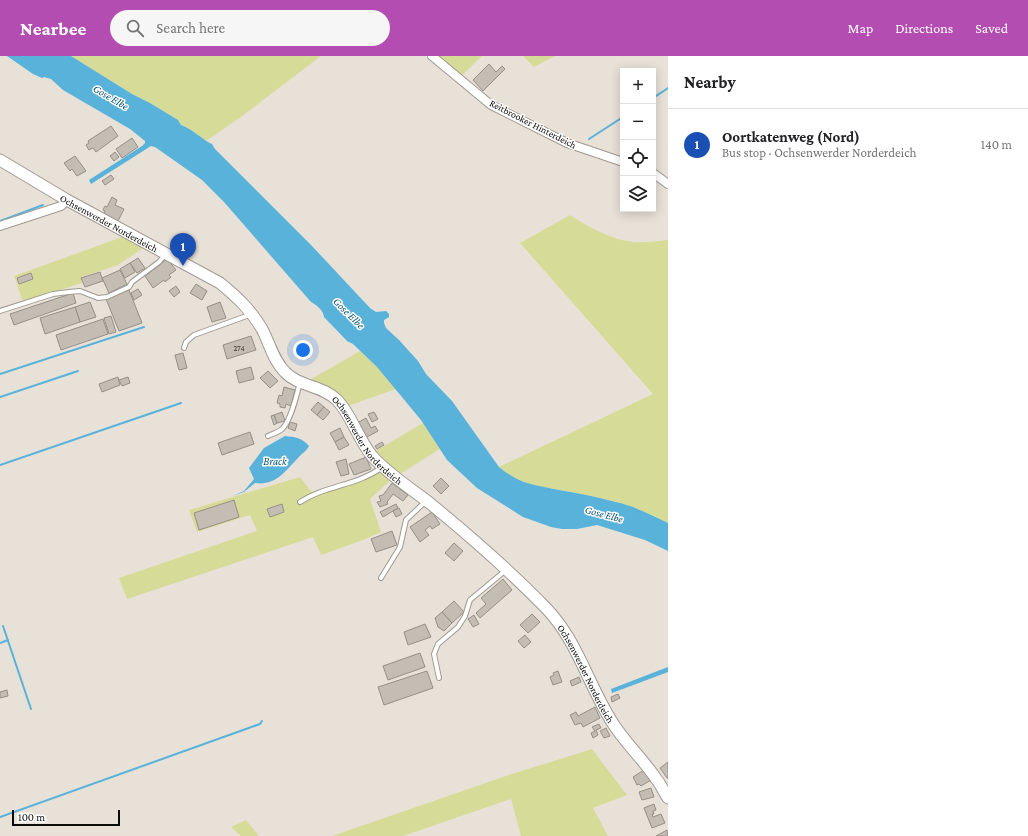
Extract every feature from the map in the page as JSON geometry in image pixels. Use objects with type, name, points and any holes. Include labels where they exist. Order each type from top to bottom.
[{"type":"street","name":"Reitbrooker Hinterdeich","points":[[432,56],[491,105],[567,143],[620,161]]},
{"type":"street","name":"Ochsenwerder Norderdeich","points":[[0,160],[67,200],[220,283],[239,298],[252,314],[276,361],[285,373],[300,382],[324,391],[337,400],[362,444],[383,466],[427,501],[506,570],[546,608],[560,624],[570,640],[611,722],[657,780],[668,798]]},
{"type":"street","points":[[656,175],[668,184]]},
{"type":"street","points":[[0,226],[61,206],[67,200]]},
{"type":"lane","points":[[0,311],[53,294],[80,291],[98,298],[107,297],[129,287],[132,282],[159,262],[166,253]]},
{"type":"lane","points":[[184,348],[186,342],[194,335],[252,314]]},
{"type":"lane","points":[[268,436],[282,429],[289,419],[300,382]]},
{"type":"lane","points":[[300,502],[314,493],[357,481],[372,474],[383,466]]},
{"type":"lane","points":[[381,578],[400,547],[406,520],[427,501]]},
{"type":"lane","points":[[439,678],[434,654],[438,644],[458,627],[465,616],[470,600],[506,570]]},
{"type":"green space","points":[[71,56],[321,56],[241,117],[206,141],[187,127],[181,125],[178,120],[132,94]]},
{"type":"green space","points":[[434,56],[482,56],[459,78]]},
{"type":"green space","points":[[523,56],[555,56],[534,67]]},
{"type":"green space","points":[[570,215],[597,231],[621,240],[648,242],[668,240],[668,523],[643,511],[617,502],[542,487],[521,481],[499,467],[653,394],[520,243]]},
{"type":"green space","points":[[125,236],[146,246],[118,265],[81,277],[82,283],[23,302],[14,276]]},
{"type":"green space","points":[[360,351],[377,367],[396,389],[345,407],[308,381]]},
{"type":"green space","points":[[423,423],[440,449],[400,474],[374,452]]},
{"type":"green space","points":[[380,469],[393,478],[370,499],[381,532],[321,555],[313,537],[127,599],[119,578],[257,531],[250,515],[197,532],[189,510],[300,477],[315,496],[341,487]]},
{"type":"green space","points":[[592,749],[627,795],[593,808],[608,836],[521,836],[511,799],[403,836],[332,836],[506,776]]},
{"type":"green space","points":[[246,820],[259,836],[241,836],[231,827]]},
{"type":"water","name":"Gose Elbe","points":[[7,56],[71,56],[132,94],[178,120],[181,125],[212,144],[215,149],[312,246],[370,308],[376,312],[386,311],[389,314],[389,317],[384,320],[386,328],[418,361],[426,374],[452,401],[499,467],[513,477],[527,483],[588,495],[623,504],[668,523],[668,551],[645,540],[597,525],[577,529],[551,527],[523,517],[477,488],[447,460],[421,420],[377,367],[353,344],[347,341],[324,317],[320,308],[311,302],[224,202],[202,180],[155,147],[151,146],[91,184],[89,180],[142,146],[145,141],[130,129],[63,90],[51,79],[44,77],[42,78],[33,74]]},
{"type":"water","name":"Brack","points":[[285,436],[298,438],[309,446],[280,476],[274,480],[255,483],[244,492],[233,496],[244,491],[254,479],[249,468],[264,448]]},
{"type":"water","points":[[668,667],[668,672],[612,693],[611,689]]},
{"type":"building","points":[[489,64],[496,72],[502,66],[505,69],[483,91],[473,80]]},
{"type":"building","points":[[111,126],[118,136],[96,152],[93,148],[89,150],[86,145],[89,143],[88,141]]},
{"type":"building","points":[[132,138],[138,147],[122,158],[116,149]]},
{"type":"building","points":[[115,152],[119,157],[114,161],[110,156]]},
{"type":"building","points":[[75,156],[86,171],[77,176],[72,169],[70,171],[64,163]]},
{"type":"building","points":[[111,175],[114,179],[105,185],[102,181]]},
{"type":"building","points":[[112,197],[117,200],[115,205],[124,209],[117,223],[103,216],[105,211],[103,210],[105,206],[107,207]]},
{"type":"building","points":[[138,258],[145,268],[137,273],[130,263]]},
{"type":"building","points":[[167,259],[176,270],[169,275],[171,277],[165,282],[164,280],[153,288],[145,276]]},
{"type":"building","points":[[130,263],[135,272],[125,278],[120,269]]},
{"type":"building","points":[[120,270],[127,284],[109,293],[102,278]]},
{"type":"building","points":[[100,272],[103,281],[85,287],[81,278]]},
{"type":"building","points":[[31,273],[33,279],[19,284],[17,278]]},
{"type":"building","points":[[196,284],[207,291],[202,300],[190,293]]},
{"type":"building","points":[[176,286],[180,292],[174,297],[169,291]]},
{"type":"building","points":[[138,289],[142,295],[134,300],[131,293]]},
{"type":"building","points":[[129,290],[142,323],[119,331],[106,299]]},
{"type":"building","points":[[73,293],[76,303],[14,325],[10,314]]},
{"type":"building","points":[[90,302],[96,317],[80,322],[75,307]]},
{"type":"building","points":[[220,302],[226,318],[212,322],[207,307]]},
{"type":"building","points":[[75,307],[80,322],[45,334],[40,318]]},
{"type":"building","points":[[111,316],[116,332],[109,334],[104,318]]},
{"type":"building","points":[[103,319],[108,334],[61,350],[56,335]]},
{"type":"building","points":[[251,336],[256,350],[227,359],[223,345]]},
{"type":"building","points":[[183,353],[187,368],[179,370],[175,355]]},
{"type":"building","points":[[251,367],[254,379],[239,383],[236,371]]},
{"type":"building","points":[[268,371],[278,381],[270,388],[260,378]]},
{"type":"building","points":[[118,377],[120,385],[102,392],[99,384]]},
{"type":"building","points":[[128,377],[130,383],[122,386],[119,380]]},
{"type":"building","points":[[284,387],[295,390],[291,406],[286,404],[285,408],[280,407],[280,404],[277,403],[279,395],[282,396]]},
{"type":"building","points":[[318,402],[324,407],[317,415],[311,410]]},
{"type":"building","points":[[324,407],[330,412],[323,420],[317,415]]},
{"type":"building","points":[[282,412],[285,421],[277,423],[274,415]]},
{"type":"building","points":[[374,412],[378,419],[372,422],[368,414]]},
{"type":"building","points":[[274,415],[277,423],[274,425],[271,416]]},
{"type":"building","points":[[366,418],[371,428],[375,426],[378,431],[365,438],[357,423]]},
{"type":"building","points":[[290,422],[297,424],[295,431],[288,428]]},
{"type":"building","points":[[340,428],[344,437],[335,442],[330,433]]},
{"type":"building","points":[[250,432],[254,444],[222,455],[218,443]]},
{"type":"building","points":[[344,437],[349,445],[339,450],[335,442]]},
{"type":"building","points":[[382,442],[384,445],[377,449],[375,446]]},
{"type":"building","points":[[366,457],[371,469],[354,475],[349,464]]},
{"type":"building","points":[[346,459],[349,474],[341,476],[336,462]]},
{"type":"building","points":[[441,478],[449,486],[441,494],[433,486]]},
{"type":"building","points":[[392,483],[408,495],[403,501],[393,494],[387,502],[388,504],[380,507],[377,502],[381,501],[379,496],[383,495]]},
{"type":"building","points":[[234,500],[239,517],[199,530],[194,513]]},
{"type":"building","points":[[282,504],[284,512],[270,517],[267,509]]},
{"type":"building","points":[[396,504],[398,508],[383,517],[380,512]]},
{"type":"building","points":[[399,508],[402,514],[396,517],[393,511]]},
{"type":"building","points":[[432,512],[440,524],[432,529],[430,526],[425,530],[429,535],[420,542],[410,527]]},
{"type":"building","points":[[392,531],[397,545],[376,552],[371,539]]},
{"type":"building","points":[[454,543],[463,551],[454,561],[445,553]]},
{"type":"building","points":[[503,579],[512,590],[480,618],[476,613],[486,604],[481,598]]},
{"type":"building","points":[[454,601],[464,612],[452,623],[442,612]]},
{"type":"building","points":[[442,612],[452,623],[444,631],[438,627],[435,618]]},
{"type":"building","points":[[532,614],[540,622],[528,633],[520,625]]},
{"type":"building","points":[[474,615],[479,624],[473,627],[468,619]]},
{"type":"building","points":[[425,624],[431,637],[408,645],[404,632]]},
{"type":"building","points":[[525,635],[531,642],[524,648],[518,641]]},
{"type":"building","points":[[420,653],[425,667],[388,680],[383,666]]},
{"type":"building","points":[[427,671],[433,688],[384,705],[378,687]]},
{"type":"building","points":[[558,671],[562,682],[553,685],[550,677],[554,675],[553,673]]},
{"type":"building","points":[[579,677],[581,682],[572,686],[570,681]]},
{"type":"building","points":[[7,690],[8,696],[0,698],[0,692]]},
{"type":"building","points":[[618,694],[620,698],[612,702],[611,697]]},
{"type":"building","points":[[595,707],[600,718],[583,727],[581,723],[575,725],[570,715],[576,712],[578,716]]},
{"type":"building","points":[[599,724],[601,728],[596,730],[598,735],[593,738],[591,733],[595,731],[592,727]]},
{"type":"building","points":[[606,728],[610,736],[604,738],[600,731]]},
{"type":"building","points":[[668,762],[668,778],[667,778],[660,768]]},
{"type":"building","points":[[644,770],[651,780],[641,786],[639,784],[637,785],[633,777]]},
{"type":"building","points":[[651,788],[654,797],[642,800],[639,792]]},
{"type":"building","points":[[654,804],[656,810],[653,811],[653,817],[661,814],[665,823],[652,828],[644,808]]},
{"type":"building","points":[[667,830],[668,836],[656,836]]},
{"type":"waterway","points":[[656,96],[668,88]]},
{"type":"waterway","points":[[589,139],[620,119]]},
{"type":"waterway","points":[[0,221],[43,205]]},
{"type":"waterway","points":[[0,374],[144,327]]},
{"type":"waterway","points":[[0,397],[78,371]]},
{"type":"waterway","points":[[0,465],[181,403]]},
{"type":"waterway","points":[[3,626],[31,709]]},
{"type":"waterway","points":[[0,643],[8,640]]},
{"type":"waterway","points":[[0,817],[260,724],[262,721]]},
{"type":"place","name":"Oortkatenweg (Nord)","points":[[183,266]]}]
